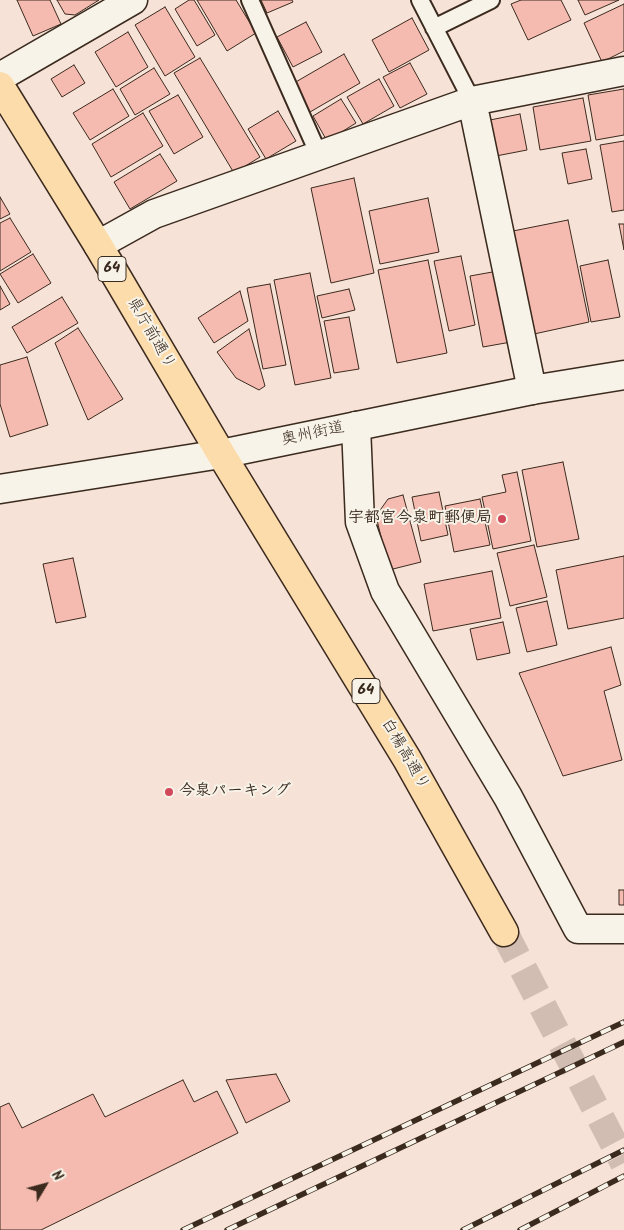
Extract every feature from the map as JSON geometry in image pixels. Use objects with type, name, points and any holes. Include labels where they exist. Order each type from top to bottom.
[{"type":"main road","name":"県庁前通り","points":[[0,86],[98,245],[221,454]]},
{"type":"main road","name":"白楊高通り","points":[[221,454],[402,751],[504,932]]},
{"type":"street","points":[[0,77],[133,0]]},
{"type":"street","points":[[98,245],[154,214],[472,101],[624,71]]},
{"type":"street","points":[[472,101],[532,390]]},
{"type":"street","name":"奥州街道","points":[[0,489],[221,454],[532,390],[624,374]]},
{"type":"street","points":[[356,426],[360,522],[385,591],[508,796],[578,929],[624,929]]},
{"type":"lane","points":[[250,0],[319,156]]},
{"type":"lane","points":[[420,0],[472,101]]},
{"type":"lane","points":[[434,28],[491,0]]},
{"type":"building","points":[[17,0],[50,0],[61,24],[33,36]]},
{"type":"building","points":[[57,0],[99,0],[75,15],[65,14]]},
{"type":"building","points":[[189,0],[194,0],[215,35],[197,46],[175,9]]},
{"type":"building","points":[[197,0],[236,0],[256,33],[227,51]]},
{"type":"building","points":[[261,0],[292,0],[293,2],[267,13]]},
{"type":"building","points":[[521,0],[561,0],[571,20],[528,40],[511,4]]},
{"type":"building","points":[[578,0],[619,0],[585,15]]},
{"type":"building","points":[[624,4],[624,51],[602,62],[584,23]]},
{"type":"building","points":[[165,7],[195,57],[165,76],[135,25]]},
{"type":"building","points":[[412,18],[429,50],[389,72],[372,40]]},
{"type":"building","points":[[306,22],[322,52],[293,67],[277,37]]},
{"type":"building","points":[[128,32],[148,67],[116,87],[95,52]]},
{"type":"building","points":[[344,54],[360,83],[310,112],[294,83]]},
{"type":"building","points":[[200,58],[260,157],[234,173],[174,73]]},
{"type":"building","points":[[410,63],[427,94],[400,108],[383,77]]},
{"type":"building","points":[[74,65],[85,83],[62,97],[51,79]]},
{"type":"building","points":[[154,68],[170,94],[135,115],[120,89]]},
{"type":"building","points":[[379,79],[394,106],[363,124],[347,97]]},
{"type":"building","points":[[113,89],[129,116],[90,140],[73,113]]},
{"type":"building","points":[[624,89],[624,135],[596,140],[588,95]]},
{"type":"building","points":[[178,95],[203,137],[174,154],[149,111]]},
{"type":"building","points":[[583,98],[591,141],[540,150],[533,107]]},
{"type":"building","points":[[341,99],[356,123],[327,141],[313,116]]},
{"type":"building","points":[[278,111],[296,141],[266,159],[248,129]]},
{"type":"building","points":[[143,113],[163,146],[111,177],[92,144]]},
{"type":"building","points":[[520,114],[527,150],[496,156],[490,120]]},
{"type":"building","points":[[624,141],[624,210],[612,212],[600,145]]},
{"type":"building","points":[[586,149],[592,179],[568,184],[562,153]]},
{"type":"building","points":[[160,154],[177,181],[130,209],[114,182]]},
{"type":"building","points":[[354,178],[374,273],[331,283],[311,188]]},
{"type":"building","points":[[0,197],[10,214],[0,219]]},
{"type":"building","points":[[428,198],[439,252],[380,264],[369,211]]},
{"type":"building","points":[[10,218],[31,252],[0,271],[0,223]]},
{"type":"building","points":[[568,220],[589,322],[534,334],[513,231]]},
{"type":"building","points":[[619,224],[624,224],[624,250]]},
{"type":"building","points":[[33,254],[51,283],[18,303],[0,274]]},
{"type":"building","points":[[461,256],[475,325],[449,331],[434,261]]},
{"type":"building","points":[[428,260],[447,353],[397,363],[378,270]]},
{"type":"building","points":[[608,260],[620,317],[591,322],[580,266]]},
{"type":"building","points":[[498,271],[511,342],[483,347],[470,276]]},
{"type":"building","points":[[310,273],[331,378],[295,385],[274,280]]},
{"type":"building","points":[[270,284],[286,365],[263,369],[247,288]]},
{"type":"building","points":[[0,286],[10,304],[0,310]]},
{"type":"building","points":[[349,289],[355,310],[322,318],[317,296]]},
{"type":"building","points":[[240,291],[248,321],[214,343],[198,318]]},
{"type":"building","points":[[62,297],[78,323],[27,353],[12,327]]},
{"type":"building","points":[[349,317],[359,369],[334,373],[324,321]]},
{"type":"building","points":[[78,328],[123,399],[88,420],[55,343]]},
{"type":"building","points":[[249,329],[265,386],[259,390],[236,378],[217,352]]},
{"type":"building","points":[[27,357],[48,425],[10,437],[0,404],[0,365]]},
{"type":"building","points":[[563,462],[579,539],[537,547],[522,470]]},
{"type":"building","points":[[517,472],[531,541],[493,549],[482,497],[506,492],[502,475]]},
{"type":"building","points":[[439,492],[448,535],[421,541],[412,497]]},
{"type":"building","points":[[403,495],[421,562],[389,570],[376,516],[388,499]]},
{"type":"building","points":[[480,499],[490,545],[454,552],[445,506]]},
{"type":"building","points":[[534,545],[547,597],[510,606],[497,553]]},
{"type":"building","points":[[624,556],[624,618],[568,629],[556,570]]},
{"type":"building","points":[[73,558],[86,617],[56,623],[43,564]]},
{"type":"building","points":[[492,571],[501,618],[433,631],[424,584]]},
{"type":"building","points":[[547,601],[557,645],[527,652],[516,608]]},
{"type":"building","points":[[503,622],[510,653],[477,660],[470,629]]},
{"type":"building","points":[[611,647],[621,685],[604,691],[622,760],[563,776],[519,673]]},
{"type":"building","points":[[619,890],[624,890],[624,905],[619,905]]},
{"type":"building","points":[[276,1074],[290,1101],[246,1123],[226,1080]]},
{"type":"building","points":[[183,1080],[194,1102],[217,1091],[238,1133],[41,1230],[0,1230],[0,1107],[9,1103],[22,1128],[93,1094],[105,1117]]},
{"type":"tunnel","points":[[504,932],[624,1163]]},
{"type":"railway","points":[[183,1230],[624,1022]]},
{"type":"railway","points":[[227,1230],[624,1042]]},
{"type":"railway","points":[[463,1230],[624,1150]]},
{"type":"railway","points":[[520,1230],[624,1176]]},
{"type":"place","name":"宇都宮今泉町郵便局","points":[[502,519]]},
{"type":"place","name":"今泉パーキング","points":[[169,792]]}]
